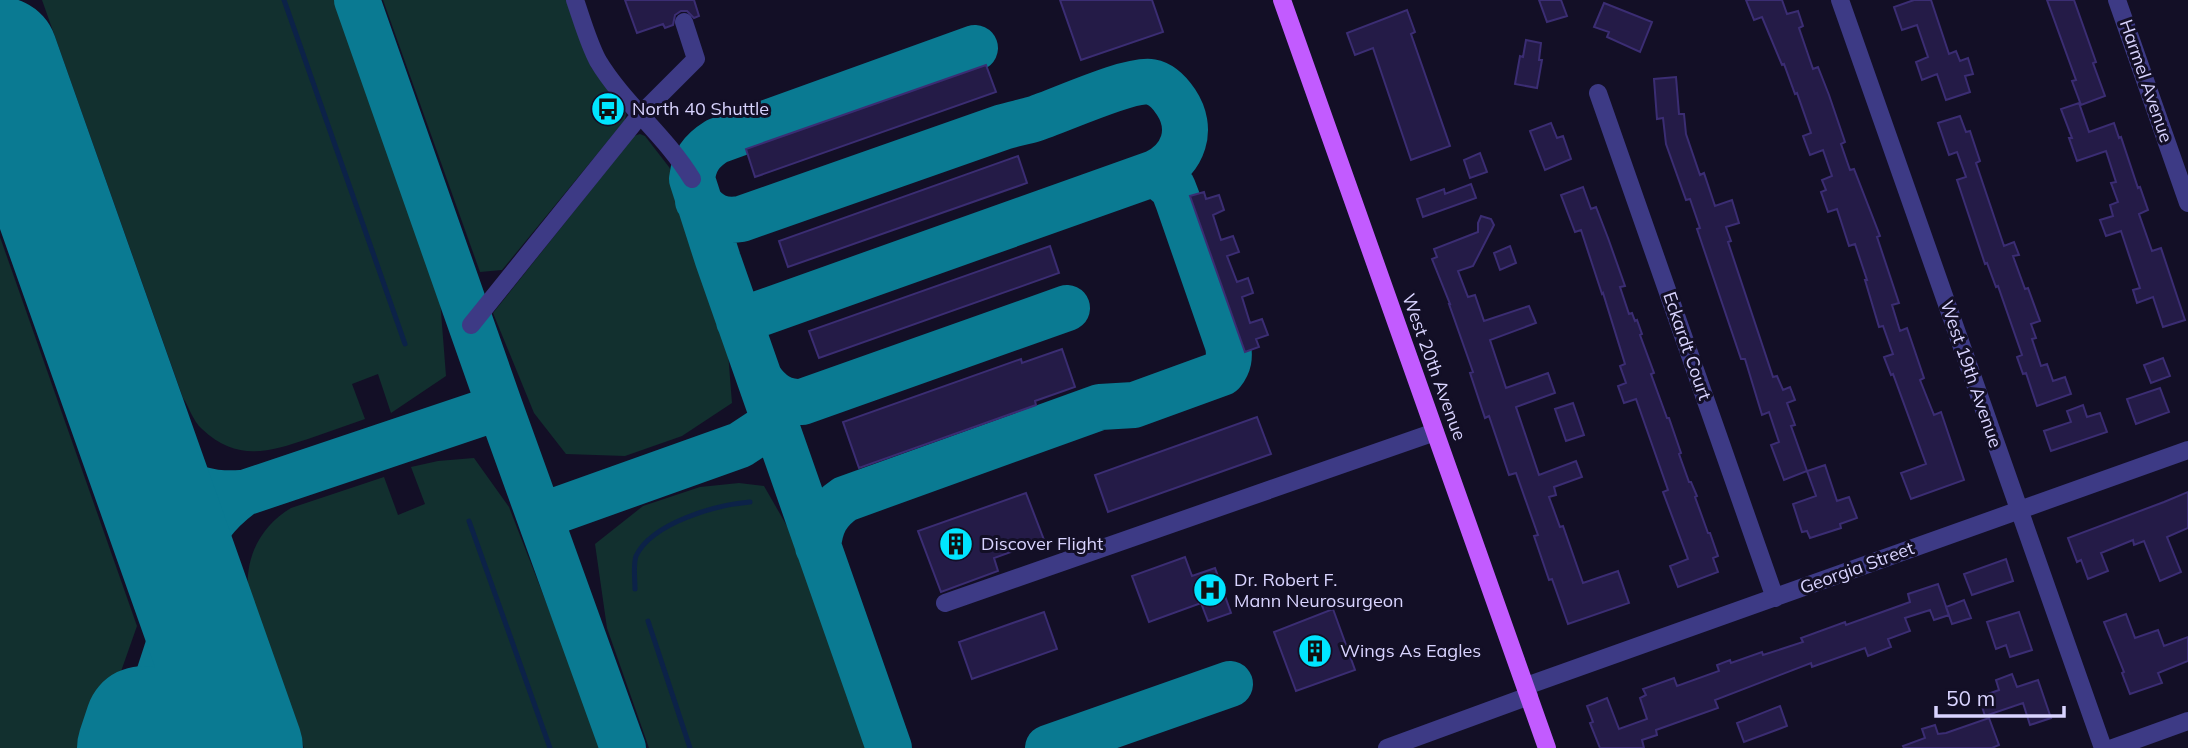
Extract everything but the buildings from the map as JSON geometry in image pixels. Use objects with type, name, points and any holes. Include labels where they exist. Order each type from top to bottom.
[{"type":"main road","name":"West 20th Avenue","points":[[1282,0],[1547,748]]},
{"type":"street","points":[[575,0],[597,58],[680,160],[691,179]]},
{"type":"street","name":"West 19th Avenue","points":[[1840,0],[2103,748]]},
{"type":"street","name":"Harmel Avenue","points":[[2117,0],[2188,202]]},
{"type":"street","points":[[471,325],[641,114],[696,59],[684,22]]},
{"type":"street","name":"Eckardt Court","points":[[1598,93],[1775,598]]},
{"type":"street","points":[[945,603],[1435,432]]},
{"type":"street","name":"Georgia Street","points":[[1387,748],[1527,691],[1775,598],[2188,450]]},
{"type":"street","points":[[2113,748],[2188,721]]},
{"type":"green space","points":[[42,0],[336,0],[440,299],[446,376],[391,413],[378,374],[352,384],[365,419],[279,448],[240,450],[215,439],[202,429],[183,398]]},
{"type":"green space","points":[[383,0],[566,0],[591,67],[626,113],[625,120],[502,270],[480,272]]},
{"type":"green space","points":[[634,136],[645,136],[669,167],[678,185],[727,340],[732,403],[682,436],[625,456],[566,454],[534,413],[493,313]]},
{"type":"green space","points":[[0,237],[137,626],[94,748],[0,748]]},
{"type":"green space","points":[[474,458],[509,507],[560,638],[563,637],[602,748],[304,748],[248,592],[249,566],[257,543],[271,524],[291,508],[384,477],[398,515],[425,504],[411,467],[438,461]]},
{"type":"green space","points":[[739,483],[764,486],[795,540],[827,606],[877,748],[649,748],[607,628],[595,544],[643,506],[700,487]]},
{"type":"waterway","points":[[284,0],[405,344]]},
{"type":"waterway","points":[[635,589],[636,556],[644,544],[656,534],[670,525],[703,512],[750,502]]},
{"type":"waterway","points":[[469,521],[550,748]]},
{"type":"waterway","points":[[648,621],[690,748]]},
{"type":"taxiway","points":[[357,0],[623,748]]},
{"type":"taxiway","points":[[889,748],[692,179],[699,157],[717,141],[975,48]]},
{"type":"taxiway","points":[[698,201],[716,217],[741,219],[1111,90],[1141,82],[1151,82],[1162,87],[1174,99],[1181,112],[1185,133],[1179,152],[1155,173],[739,321]]},
{"type":"taxiway","points":[[818,547],[826,519],[833,508],[845,499],[1100,407],[1134,405],[1222,373],[1228,360],[1228,345],[1173,188],[1155,173]]},
{"type":"taxiway","points":[[760,379],[778,396],[789,401],[802,402],[1067,308]]},
{"type":"taxiway","points":[[164,520],[500,407]]},
{"type":"taxiway","points":[[129,420],[150,452],[173,476],[202,490],[241,493]]},
{"type":"taxiway","points":[[541,516],[740,445],[775,422]]},
{"type":"taxiway","points":[[205,635],[195,574],[197,557],[210,525],[242,494]]},
{"type":"taxiway","points":[[143,724],[188,586]]},
{"type":"taxiway","points":[[1048,748],[1230,684]]},
{"type":"runway","points":[[0,55],[245,748]]},
{"type":"runway","points":[[135,748],[143,724]]},
{"type":"place","name":"North 40 Shuttle","points":[[608,109]]},
{"type":"place","name":"Discover Flight","points":[[956,544]]},
{"type":"place","name":"Dr. Robert F. Mann Neurosurgeon","points":[[1210,590]]},
{"type":"place","name":"Wings As Eagles","points":[[1315,651]]}]
